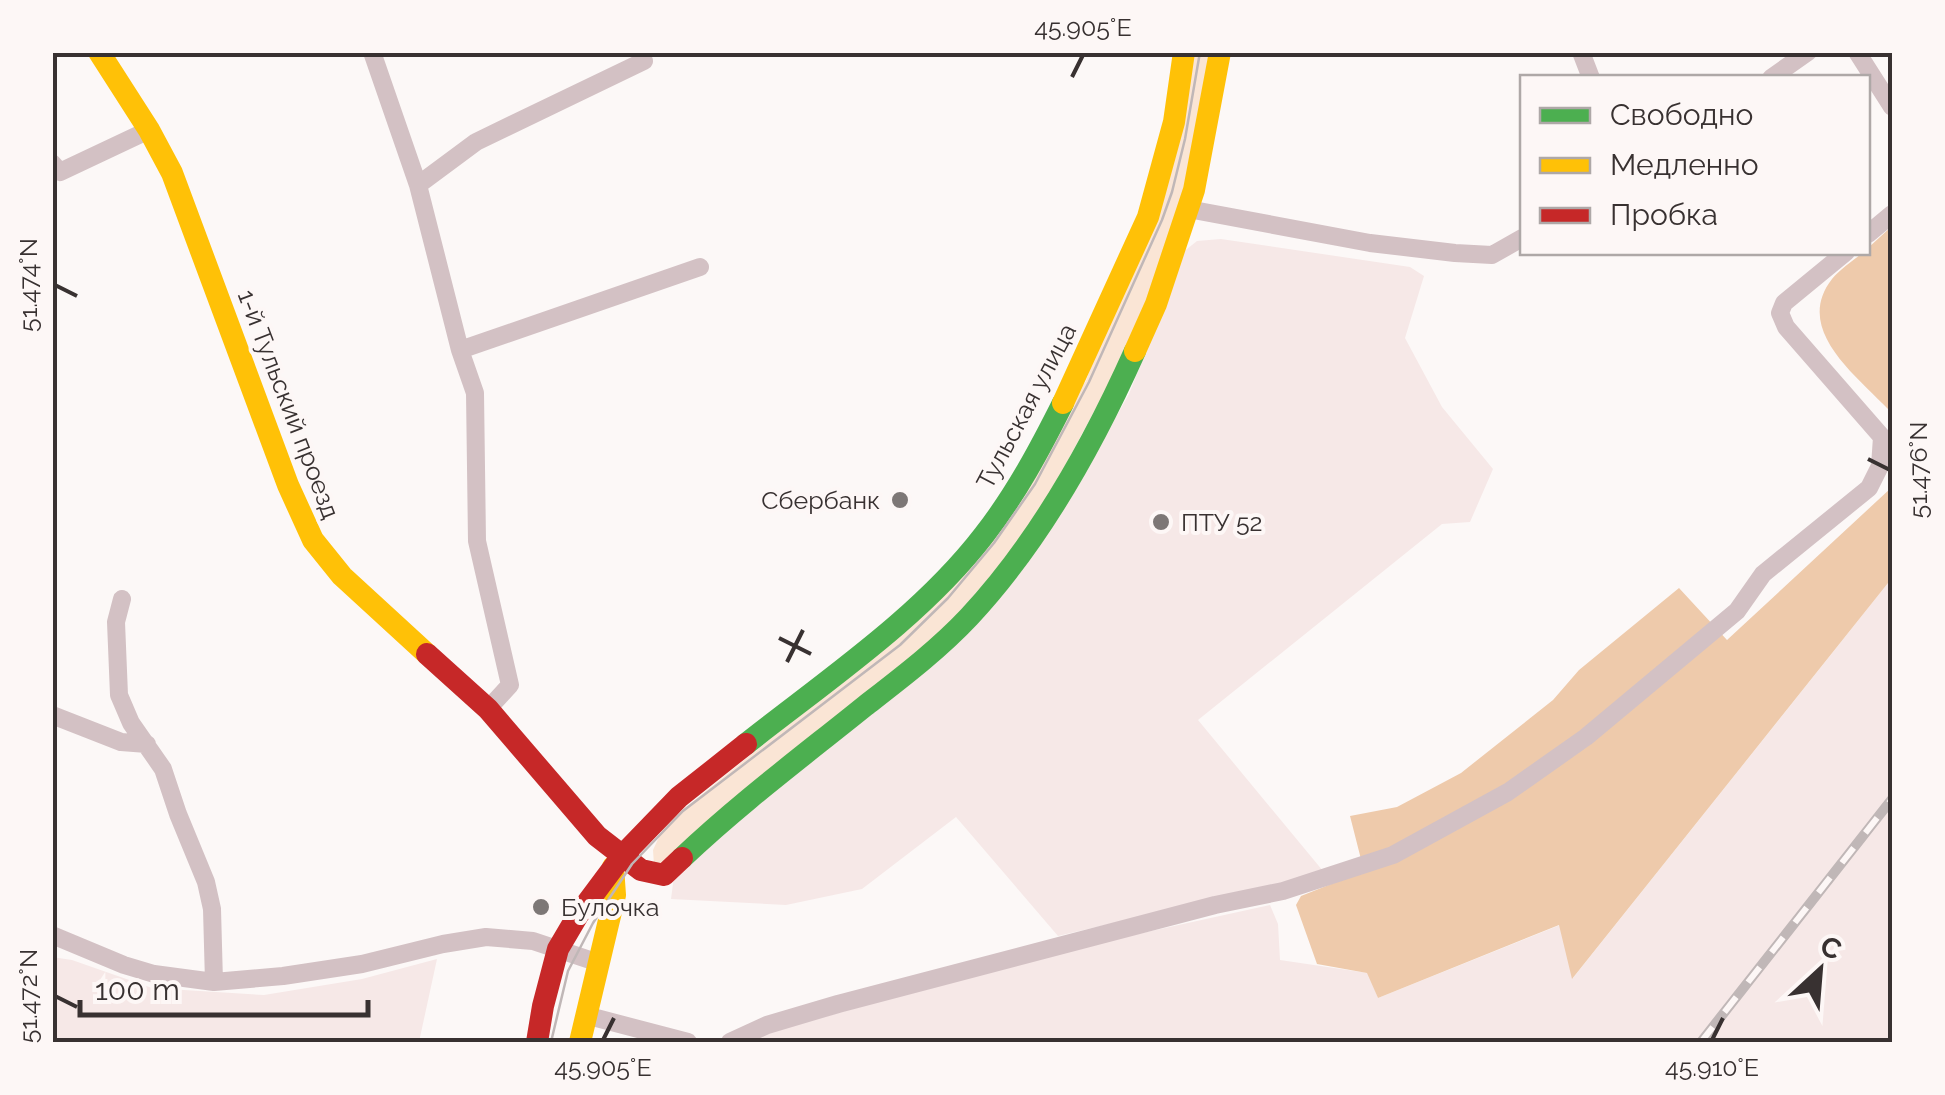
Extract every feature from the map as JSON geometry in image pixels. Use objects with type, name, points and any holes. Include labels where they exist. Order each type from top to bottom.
[{"type":"street","name":"1-й Тульский проезд","points":[[99,52],[172,173],[312,540],[342,576],[488,709],[617,862]]},
{"type":"street","points":[[372,52],[418,185],[460,350],[475,393],[477,541],[510,685],[488,709]]},
{"type":"street","name":"Тульская улица","points":[[537,1042],[558,949],[617,862],[678,797],[938,590],[984,536],[1027,474],[1076,378],[1148,217],[1174,122],[1184,52]]},
{"type":"street","points":[[580,1042],[615,895],[617,862],[664,875],[722,819],[917,665],[970,617],[1056,501],[1116,393],[1156,304],[1188,209],[1220,52]]},
{"type":"street","points":[[1775,75],[1808,52]]},
{"type":"street","points":[[1857,52],[1892,107]]},
{"type":"street","points":[[418,185],[476,142],[644,61]]},
{"type":"street","points":[[52,162],[60,172],[149,130]]},
{"type":"street","points":[[1188,209],[1370,243],[1492,255],[1520,239]]},
{"type":"street","points":[[1870,232],[1892,214]]},
{"type":"street","points":[[730,1042],[767,1025],[838,1004],[1215,905],[1283,891],[1393,855],[1508,792],[1586,737],[1737,612],[1763,574],[1870,488],[1880,466],[1882,437],[1781,320],[1780,313],[1784,303],[1842,255]]},
{"type":"street","points":[[460,350],[700,266]]},
{"type":"street","points":[[122,599],[116,622],[119,695],[131,723],[163,769],[206,882],[212,909],[214,982]]},
{"type":"street","points":[[52,715],[121,742],[147,744]]},
{"type":"street","points":[[52,935],[124,966],[214,982],[362,964],[486,938],[534,941],[599,963]]},
{"type":"street","points":[[585,1015],[688,1042]]},
{"type":"shaded area","points":[[1194,53],[1216,53],[1200,139],[1148,301],[1047,499],[1008,556],[910,662],[662,866],[654,865],[653,850],[665,824],[897,637],[1086,381]]},
{"type":"shaded area","points":[[1892,226],[1892,422],[1888,409],[1833,350],[1820,316],[1822,298],[1832,279],[1859,255],[1870,255],[1870,246]]},
{"type":"shaded area","points":[[1221,239],[1410,267],[1424,276],[1405,338],[1442,407],[1493,469],[1470,522],[1442,524],[1198,720],[1323,871],[1058,936],[956,817],[862,889],[786,905],[671,899],[674,876],[1070,498],[1129,394],[1182,253],[1197,241]]},
{"type":"shaded area","points":[[1892,483],[1892,578],[1572,979],[1559,925],[1378,998],[1367,973],[1317,964],[1296,905],[1301,896],[1364,871],[1350,816],[1397,807],[1461,773],[1553,700],[1579,670],[1679,588],[1727,640]]},
{"type":"shaded area","points":[[1892,578],[1892,1042],[751,1042],[769,1032],[1078,947],[1270,905],[1278,924],[1280,960],[1368,973],[1378,998],[1560,925],[1573,978]]},
{"type":"shaded area","points":[[52,957],[72,960],[152,988],[264,995],[362,979],[437,959],[419,1042],[53,1042]]},
{"type":"tram line","points":[[551,1042],[568,971],[593,923],[632,864],[683,811],[900,645],[948,598],[994,543],[1035,484],[1089,382],[1162,220],[1185,139],[1200,52]]},
{"type":"railway","points":[[1701,1042],[1892,799]]},
{"type":"traffic: fast","points":[[682,858],[945,641],[995,588],[1063,491],[1135,351]]},
{"type":"traffic: fast","points":[[746,744],[872,646],[959,565],[1007,504],[1063,403]]},
{"type":"traffic: slow","points":[[99,52],[172,173],[288,485],[313,540],[342,576],[427,654]]},
{"type":"traffic: slow","points":[[1063,403],[1148,217],[1174,122],[1184,52]]},
{"type":"traffic: slow","points":[[1135,351],[1156,304],[1194,190],[1220,52]]},
{"type":"traffic: slow","points":[[580,1042],[615,895],[613,867]]},
{"type":"traffic: jam","points":[[427,654],[488,709],[597,836],[641,870],[664,875],[682,858]]},
{"type":"traffic: jam","points":[[537,1042],[558,949],[578,915],[622,856],[679,797],[746,744]]},
{"type":"place","name":"Сбербанк","points":[[900,500]]},
{"type":"place","name":"ПТУ 52","points":[[1161,522]]},
{"type":"place","name":"Булочка","points":[[541,907]]}]
